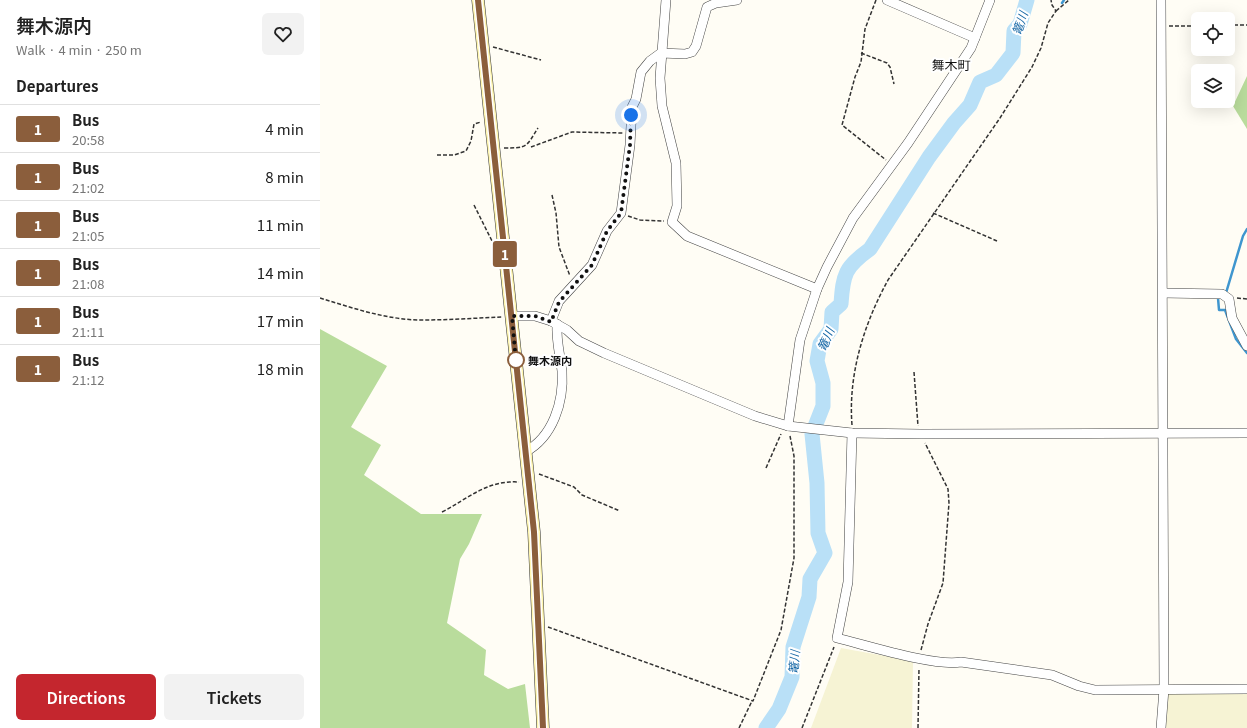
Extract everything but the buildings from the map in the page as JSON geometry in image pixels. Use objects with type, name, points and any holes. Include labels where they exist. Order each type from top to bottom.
[{"type":"street","points":[[478,0],[534,532],[543,728]]},
{"type":"street","points":[[666,0],[661,53],[662,106],[676,163],[677,206],[672,222],[686,236],[817,289]]},
{"type":"street","points":[[526,452],[535,446],[546,435],[558,410],[562,388],[562,372],[554,323],[559,302],[573,284],[592,265],[607,231],[621,213],[624,198],[632,107],[636,99],[641,72],[650,61],[661,53],[686,54],[692,52],[696,46],[707,7],[716,3],[737,0]]},
{"type":"street","points":[[887,0],[975,38]]},
{"type":"street","points":[[786,425],[800,340],[817,289],[842,237],[971,48],[990,0]]},
{"type":"street","points":[[1160,728],[1164,689],[1161,0]]},
{"type":"street","points":[[1163,293],[1224,295],[1229,299],[1232,318],[1247,346]]},
{"type":"street","points":[[512,316],[535,316],[554,323],[579,341],[604,353],[755,416],[786,425],[850,432],[920,434],[1247,433]]},
{"type":"street","points":[[850,432],[848,582],[838,638],[919,658],[953,663],[961,662],[1052,675],[1079,686],[1095,690],[1247,689]]},
{"type":"path","points":[[876,0],[865,29],[861,62],[855,77],[842,125],[892,165]]},
{"type":"path","points":[[1051,0],[1056,12]]},
{"type":"path","points":[[850,432],[851,404],[861,341],[888,280],[1000,118],[1032,67],[1042,48],[1048,23],[1056,12],[1069,0]]},
{"type":"path","points":[[1235,25],[1247,25]]},
{"type":"path","points":[[1161,26],[1191,26]]},
{"type":"path","points":[[484,47],[494,47],[541,60]]},
{"type":"path","points":[[861,53],[889,66],[894,84]]},
{"type":"path","points":[[437,155],[454,156],[466,152],[471,141],[474,124],[479,122],[491,122]]},
{"type":"path","points":[[494,149],[522,148],[526,145],[538,128]]},
{"type":"path","points":[[531,147],[572,132],[630,133]]},
{"type":"path","points":[[552,195],[556,213],[559,247],[573,284]]},
{"type":"path","points":[[474,205],[493,242],[497,245],[504,244]]},
{"type":"path","points":[[621,213],[640,220],[672,222]]},
{"type":"path","points":[[933,213],[997,241]]},
{"type":"path","points":[[320,298],[360,310],[406,319],[422,320],[512,316]]},
{"type":"path","points":[[914,372],[920,434],[948,489],[949,503],[943,583],[928,624],[919,658],[918,728]]},
{"type":"path","points":[[766,468],[786,425]]},
{"type":"path","points":[[739,728],[782,630],[794,558],[794,456],[786,425]]},
{"type":"path","points":[[442,512],[471,496],[483,487],[528,478],[538,473],[574,487],[582,495],[620,511]]},
{"type":"path","points":[[539,624],[752,701]]},
{"type":"path","points":[[802,728],[838,638]]},
{"type":"shaded area","points":[[841,648],[913,661],[912,728],[811,728]]},
{"type":"shaded area","points":[[1168,694],[1247,694],[1247,728],[1166,728]]},
{"type":"green space","points":[[1247,76],[1247,129],[1234,108],[1235,102]]},
{"type":"green space","points":[[320,329],[387,366],[351,427],[381,445],[364,475],[421,514],[482,514],[469,544],[460,559],[447,623],[486,650],[484,675],[508,689],[525,684],[530,728],[320,728]]},
{"type":"waterway","name":"篭川","points":[[766,728],[779,709],[792,677],[793,647],[809,597],[810,579],[825,553],[818,533],[817,483],[812,434],[823,406],[823,383],[817,361],[820,344],[831,329],[832,312],[841,304],[844,278],[850,266],[870,249],[929,157],[954,123],[970,105],[980,82],[996,75],[1013,53],[1014,31],[1020,24],[1027,0]]},
{"type":"waterway","name":"篭川","points":[[1027,1],[1031,0]]},
{"type":"waterway","points":[[1226,293],[1243,236],[1247,229]]},
{"type":"waterway","points":[[1220,297],[1218,298],[1219,310],[1225,310],[1236,339],[1247,353]]},
{"type":"bus line","name":"1","points":[[478,0],[534,532],[543,728]]},
{"type":"place","name":"舞木源内","points":[[516,360]]},
{"type":"district","name":"舞木町","points":[[951,64]]},
{"type":"route","points":[[516,360],[516,362],[512,316],[535,316],[551,322],[556,314],[556,306],[573,284],[592,265],[609,227],[621,213],[630,145],[631,115]]}]
